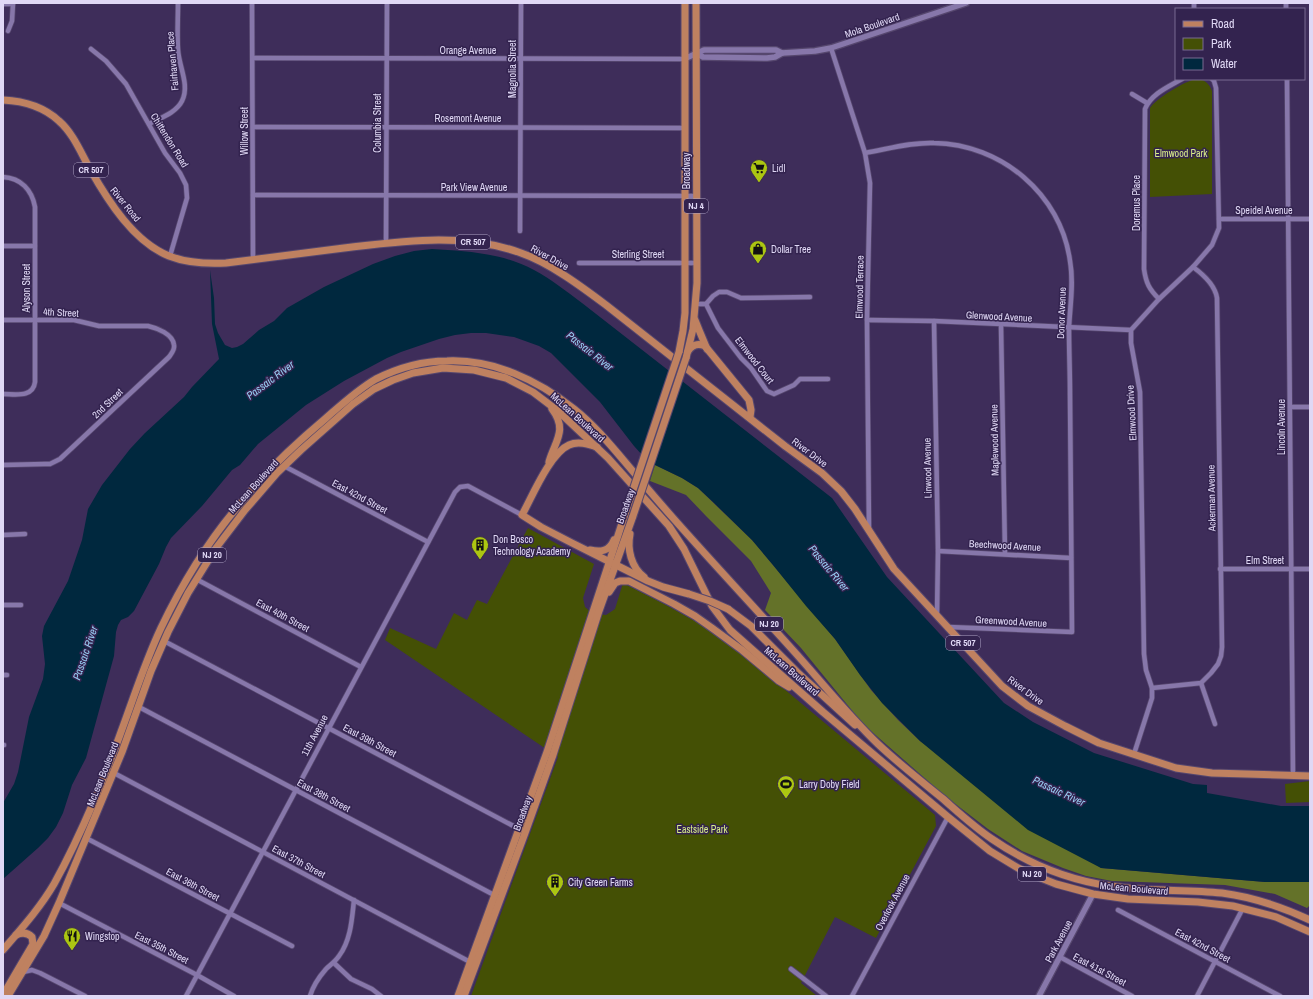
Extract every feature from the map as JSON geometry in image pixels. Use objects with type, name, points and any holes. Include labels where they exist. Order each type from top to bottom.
[{"type":"main road","name":"Broadway","points":[[458,996],[473,964],[522,831],[553,755],[596,610],[612,564],[626,511],[679,352],[685,313],[684,3]]},
{"type":"main road","name":"Broadway","points":[[612,564],[633,516],[686,358],[695,315],[697,263],[696,3]]},
{"type":"main road","name":"River Road","points":[[3,100],[22,102],[38,107],[60,122],[77,145],[114,208],[146,241],[154,247],[170,256],[188,261],[226,263],[249,260]]},
{"type":"main road","name":"River Drive","points":[[249,260],[386,243],[428,240],[464,241],[502,247],[534,258],[592,294],[822,473],[841,491],[855,509],[894,569],[1002,686],[1028,706],[1099,743],[1176,768],[1195,772],[1310,776]]},
{"type":"main road","points":[[695,315],[697,325],[708,349]]},
{"type":"main road","points":[[686,358],[688,352],[693,346],[701,344],[705,346],[749,400],[751,410],[750,417]]},
{"type":"main road","name":"McLean Boulevard","points":[[3,950],[45,898],[67,859],[84,824],[112,756],[144,668],[161,628],[181,590],[209,544],[239,505],[272,468],[296,444],[348,398],[380,377],[400,369],[421,363],[443,361],[465,361],[497,367],[537,384],[578,412],[605,439],[675,520],[877,743],[984,833],[1016,854],[1045,868],[1081,880],[1145,890],[1215,893],[1242,896],[1279,907],[1310,920]]},
{"type":"main road","name":"McLean Boulevard","points":[[8,996],[44,936],[59,902],[114,773],[151,671],[164,641],[196,579],[216,548],[260,491],[284,466],[364,396],[393,380],[413,373],[448,368],[479,371],[510,380],[524,386],[558,411],[599,448],[627,478],[674,534],[688,557],[707,598],[724,623],[807,698],[984,847],[1018,868],[1056,884],[1093,894],[1128,899],[1198,902],[1243,908],[1276,917],[1310,932]]},
{"type":"main road","points":[[542,398],[556,416],[560,426],[559,437],[547,468],[522,515],[612,564],[648,581],[710,601],[728,609],[751,626],[820,694],[877,743]]},
{"type":"main road","points":[[547,468],[558,454],[570,445],[580,443],[599,448]]},
{"type":"main road","points":[[582,548],[600,551],[606,550],[612,546],[626,511]]},
{"type":"main road","points":[[633,516],[629,538],[630,554],[636,568],[648,581]]},
{"type":"main road","points":[[596,610],[615,584],[625,581],[635,583],[695,616],[742,650],[779,681],[807,698]]},
{"type":"main road","points":[[3,995],[33,944],[32,937],[29,935],[23,933],[16,935]]},
{"type":"main road","name":"Broadway","points":[[464,996],[473,964]]},
{"type":"street","points":[[3,4],[13,3],[12,21],[8,30]]},
{"type":"street","name":"Fairhaven Place","points":[[149,124],[177,108],[184,96],[185,82],[180,67],[178,49],[178,3]]},
{"type":"street","name":"Willow Street","points":[[249,260],[253,195],[252,3]]},
{"type":"street","name":"Columbia Street","points":[[386,243],[387,3]]},
{"type":"street","name":"Magnolia Street","points":[[520,231],[521,3]]},
{"type":"street","name":"Mola Boulevard","points":[[696,53],[703,57],[737,58],[775,57],[782,53],[815,51],[831,48],[966,3]]},
{"type":"street","name":"Elmwood Terrace","points":[[831,48],[865,153],[870,183],[867,320],[869,532]]},
{"type":"street","name":"Chittendon Road","points":[[91,49],[106,61],[126,84],[170,161],[183,179],[187,191],[185,205],[170,256]]},
{"type":"street","points":[[684,59],[696,53]]},
{"type":"street","name":"Orange Avenue","points":[[253,58],[684,59]]},
{"type":"street","points":[[1132,94],[1147,103],[1152,98],[1180,80]]},
{"type":"street","points":[[1131,330],[1159,299],[1193,267],[1212,245],[1218,228],[1216,88],[1213,80]]},
{"type":"street","name":"Lincoln Avenue","points":[[1287,80],[1290,569],[1293,776]]},
{"type":"street","name":"Doremus Place","points":[[1147,103],[1145,109],[1144,269],[1149,287],[1159,299]]},
{"type":"street","name":"Rosemont Avenue","points":[[253,127],[684,128]]},
{"type":"street","name":"Donor Avenue","points":[[865,153],[918,143],[933,142],[952,144],[988,154],[1023,176],[1034,186],[1050,207],[1063,234],[1068,248],[1072,274],[1069,328],[1072,632]]},
{"type":"street","name":"Alyson Street","points":[[3,177],[15,179],[26,187],[32,195],[35,207],[35,382],[32,390],[21,394],[3,394]]},
{"type":"street","name":"Park View Avenue","points":[[253,195],[696,196]]},
{"type":"street","name":"Speidel Avenue","points":[[1218,219],[1310,219]]},
{"type":"street","points":[[3,246],[35,246]]},
{"type":"street","name":"Sterling Street","points":[[579,263],[697,263]]},
{"type":"street","name":"Ackerman Avenue","points":[[1193,267],[1199,271],[1216,289],[1217,298],[1220,569],[1223,636],[1221,656],[1218,664],[1201,683]]},
{"type":"street","points":[[696,304],[706,304],[719,292],[727,292],[741,298],[810,297]]},
{"type":"street","name":"Elmwood Court","points":[[706,304],[718,328],[767,391],[774,394],[794,386],[800,379],[828,379]]},
{"type":"street","name":"4th Street","points":[[3,320],[74,320],[99,326],[142,326]]},
{"type":"street","name":"Glenwood Avenue","points":[[867,320],[934,321],[1131,330]]},
{"type":"street","name":"Linwood Avenue","points":[[934,321],[938,551],[937,615]]},
{"type":"street","name":"Maplewood Avenue","points":[[1001,325],[1005,554]]},
{"type":"street","name":"2nd Street","points":[[3,464],[50,464],[60,460],[169,357],[174,349],[174,345],[169,337],[159,329],[142,326]]},
{"type":"street","name":"Elmwood Drive","points":[[1131,330],[1131,343],[1140,392],[1144,654],[1146,670],[1152,688],[1150,707],[1134,754]]},
{"type":"street","points":[[1290,408],[1310,407]]},
{"type":"street","name":"East 42nd Street","points":[[284,466],[428,542]]},
{"type":"street","name":"11th Avenue","points":[[186,996],[328,728],[456,492],[462,486],[471,487],[522,515]]},
{"type":"street","points":[[3,535],[25,534]]},
{"type":"street","name":"Beechwood Avenue","points":[[938,551],[1071,558]]},
{"type":"street","name":"Elm Street","points":[[1220,569],[1310,569]]},
{"type":"street","name":"East 40th Street","points":[[196,579],[361,667]]},
{"type":"street","points":[[3,605],[21,605]]},
{"type":"street","name":"Greenwood Avenue","points":[[948,627],[1072,632]]},
{"type":"street","name":"East 39th Street","points":[[164,641],[522,831]]},
{"type":"street","points":[[1152,688],[1201,683],[1215,724]]},
{"type":"street","name":"East 38th Street","points":[[138,707],[498,898]]},
{"type":"street","name":"East 37th Street","points":[[114,773],[473,964]]},
{"type":"street","name":"Overlook Avenue","points":[[852,996],[948,817]]},
{"type":"street","name":"East 36th Street","points":[[86,838],[292,946]]},
{"type":"street","name":"Park Avenue","points":[[1039,996],[1093,894]]},
{"type":"street","points":[[310,996],[321,975],[340,955],[350,929],[354,900]]},
{"type":"street","name":"East 35th Street","points":[[59,902],[234,996]]},
{"type":"street","points":[[1197,996],[1243,908]]},
{"type":"street","name":"East 42nd Street","points":[[1118,910],[1280,996]]},
{"type":"street","name":"East 41st Street","points":[[1060,957],[1132,996]]},
{"type":"street","points":[[334,963],[351,978],[372,989],[381,996]]},
{"type":"street","points":[[791,969],[826,996]]},
{"type":"street","points":[[23,972],[32,970],[40,972],[85,996]]},
{"type":"green space","name":"Elmwood Park","points":[[1191,80],[1201,80],[1206,82],[1212,91],[1212,194],[1150,197],[1150,108],[1158,100]]},
{"type":"green space","points":[[655,465],[682,478],[698,488],[752,540],[835,639],[871,690],[898,720],[920,741],[1101,868],[1265,882],[1310,882],[1310,905],[1307,908],[1275,894],[1225,885],[1112,881],[1086,876],[1022,851],[988,829],[945,796],[863,724],[801,648],[765,610],[771,593],[751,561],[686,495],[650,481]]},
{"type":"green space","name":"Eastside Park","points":[[528,528],[594,564],[583,598],[585,607],[592,613],[606,615],[615,609],[623,583],[708,629],[735,648],[935,815],[936,826],[876,938],[835,917],[801,983],[817,996],[471,996],[558,757],[385,640],[390,628],[436,649],[454,613],[467,620],[477,600],[487,604]]},
{"type":"green space","points":[[1310,781],[1310,802],[1286,803],[1285,784]]},
{"type":"water","name":"Passaic River","points":[[432,249],[497,256],[522,264],[546,277],[582,303],[832,498],[887,577],[1004,703],[1033,722],[1094,753],[1193,784],[1207,785],[1207,793],[1281,806],[1310,806],[1310,882],[1265,882],[1101,868],[1028,830],[920,741],[882,703],[835,639],[752,540],[698,488],[682,478],[655,465],[643,456],[600,402],[551,353],[539,346],[514,337],[486,333],[455,335],[401,352],[344,381],[306,405],[258,444],[240,465],[232,470],[202,506],[171,538],[134,611],[128,617],[121,620],[118,625],[114,656],[86,758],[72,785],[63,813],[56,827],[48,838],[3,879],[3,803],[14,784],[18,772],[29,717],[43,679],[45,664],[42,636],[44,626],[68,581],[82,540],[88,509],[102,485],[130,449],[184,397],[219,359],[212,324],[210,270],[214,298],[215,324],[225,345],[232,348],[243,344],[259,330],[274,321],[287,308],[324,287],[373,264],[395,256],[414,251]]},
{"type":"place","name":"Lidl","points":[[759,183]]},
{"type":"place","name":"Dollar Tree","points":[[758,264]]},
{"type":"place","name":"Don Bosco Technology Academy","points":[[480,560]]},
{"type":"place","name":"Larry Doby Field","points":[[786,799]]},
{"type":"place","name":"City Green Farms","points":[[555,897]]},
{"type":"place","name":"Wingstop","points":[[72,951]]}]
